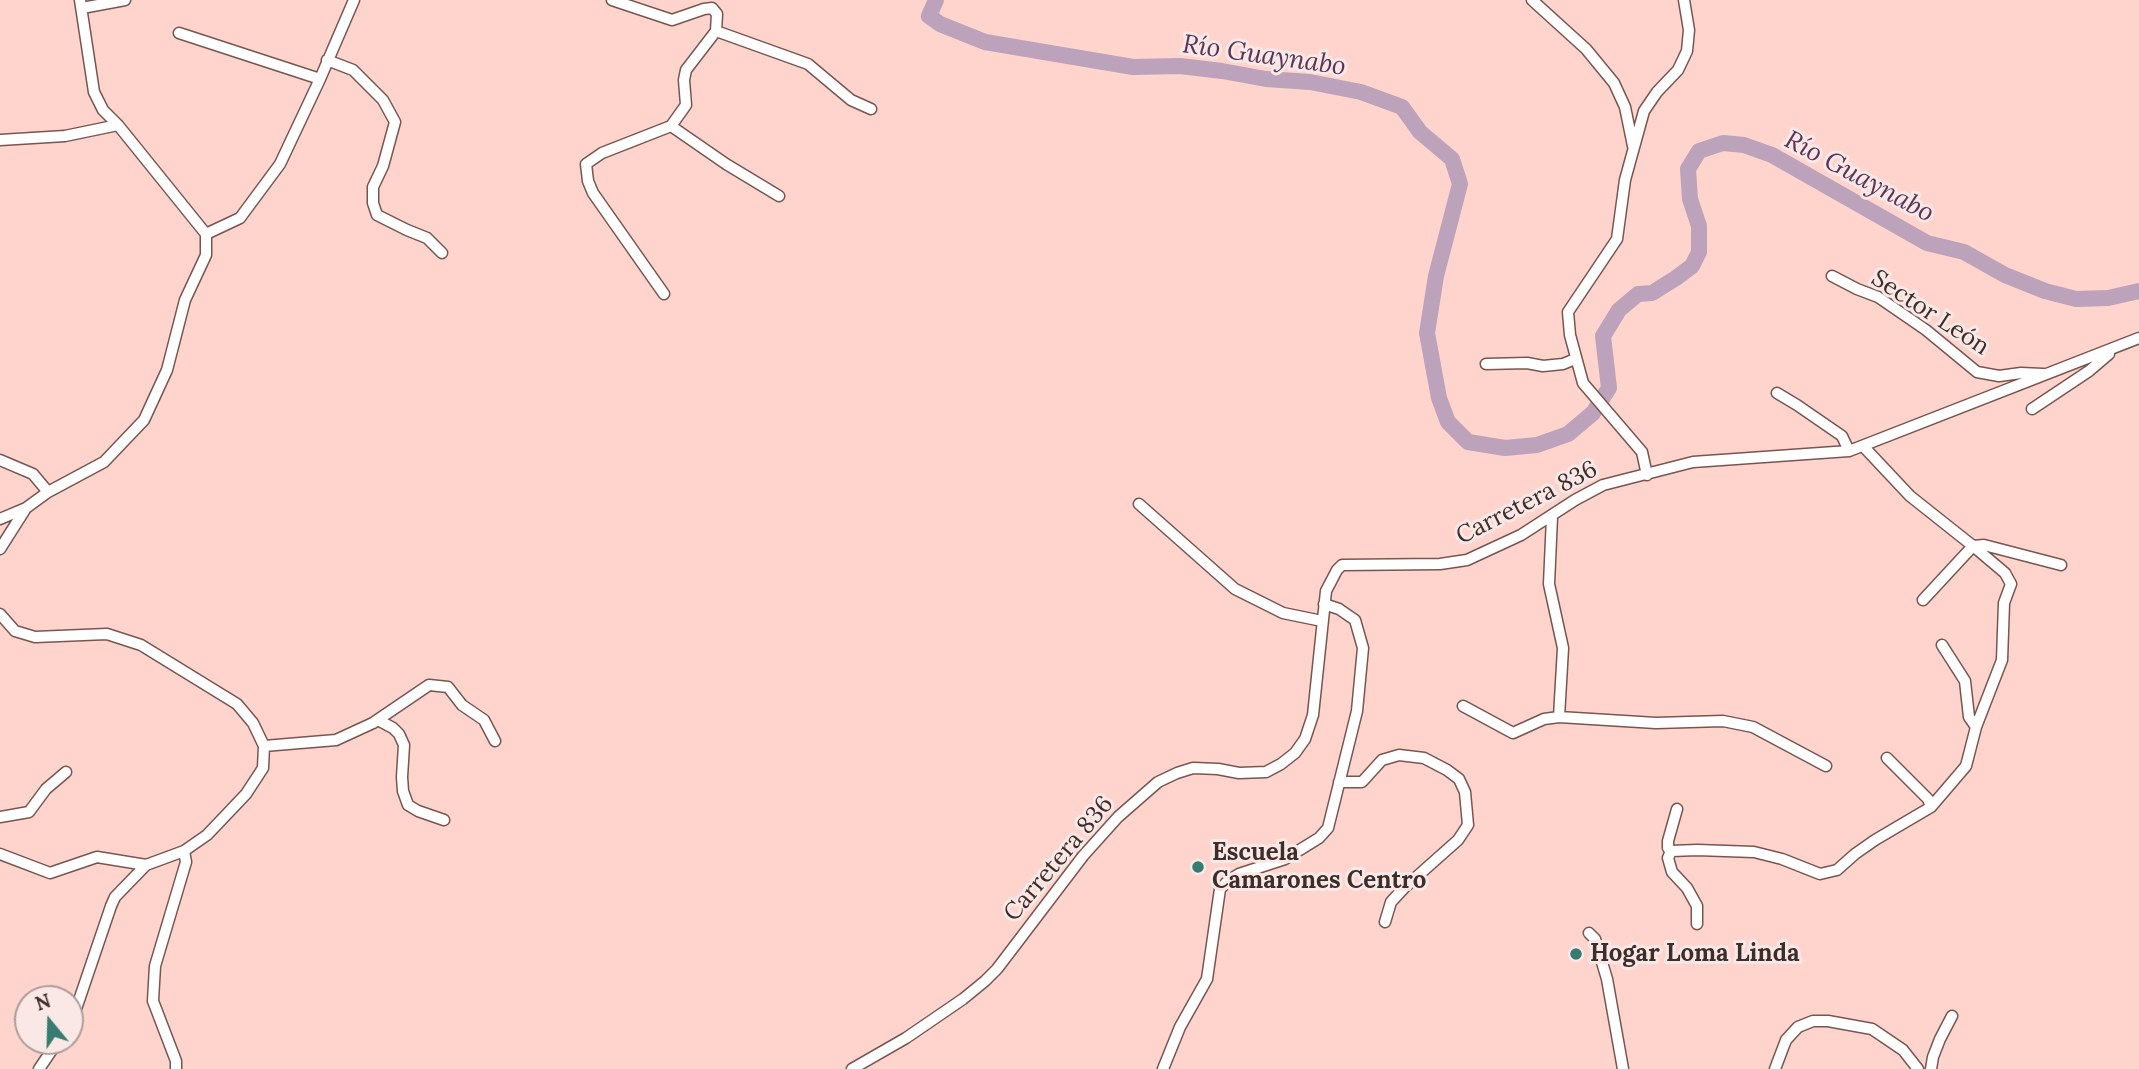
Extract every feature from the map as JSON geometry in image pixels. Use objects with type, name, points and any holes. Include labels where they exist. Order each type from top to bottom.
[{"type":"street","points":[[0,519],[26,508],[48,492],[104,463],[144,420],[167,370],[185,300],[206,256],[206,234],[103,110],[94,92],[81,4],[125,0]]},
{"type":"street","points":[[206,234],[240,218],[279,164],[354,0]]},
{"type":"street","points":[[612,0],[672,20],[704,9],[712,8],[717,14],[716,31],[686,70],[686,105],[671,126],[603,153],[586,164],[593,193],[664,294]]},
{"type":"street","points":[[1532,0],[1586,49],[1614,83],[1625,107],[1633,149]]},
{"type":"street","points":[[1647,475],[1643,455],[1583,383],[1575,359],[1568,312],[1617,239],[1625,180],[1644,111],[1678,69],[1687,51],[1689,30],[1684,0]]},
{"type":"street","points":[[716,31],[808,65],[852,100],[871,109]]},
{"type":"street","points":[[179,33],[320,79]]},
{"type":"street","points":[[327,60],[353,70],[383,100],[395,122],[383,166],[373,187],[373,203],[377,215],[427,238],[442,253]]},
{"type":"street","points":[[0,141],[65,136],[118,125]]},
{"type":"street","points":[[671,126],[779,196]]},
{"type":"street","name":"Sector León","points":[[1832,276],[1878,298],[1926,330],[1977,372],[1998,376],[2049,374]]},
{"type":"street","name":"Carretera 836","points":[[852,1069],[906,1038],[985,981],[1083,856],[1118,817],[1158,782],[1193,768],[1239,773],[1266,772],[1295,753],[1305,739],[1313,715],[1326,592],[1331,579],[1342,565],[1451,564],[1468,560],[1521,535],[1603,485],[1693,462],[1849,451],[2139,338]]},
{"type":"street","points":[[2032,409],[2117,348]]},
{"type":"street","points":[[1486,364],[1527,363],[1543,366],[1563,364],[1575,359]]},
{"type":"street","points":[[1777,393],[1842,436],[1849,451]]},
{"type":"street","points":[[1671,851],[1755,852],[1820,874],[1829,873],[1837,870],[1875,839],[1931,807],[1966,766],[1976,727],[2002,660],[2004,603],[2011,584],[2005,573],[1910,496],[1863,446]]},
{"type":"street","points":[[0,460],[33,474],[48,492]]},
{"type":"street","points":[[1139,504],[1235,589],[1283,613],[1322,621]]},
{"type":"street","points":[[0,549],[26,508]]},
{"type":"street","points":[[1552,517],[1549,584],[1563,648],[1559,717]]},
{"type":"street","points":[[1923,600],[1973,546],[1984,545],[2061,565]]},
{"type":"street","points":[[1163,1069],[1180,1027],[1207,979],[1220,889],[1239,874],[1285,859],[1319,838],[1328,828],[1357,710],[1363,648],[1355,620],[1339,609],[1324,604]]},
{"type":"street","points":[[0,614],[15,631],[35,637],[107,634],[141,645],[237,704],[253,723],[264,746],[263,768],[246,794],[206,835],[184,851],[146,865],[115,897],[84,985]]},
{"type":"street","points":[[1942,645],[1965,681],[1969,717],[1976,727]]},
{"type":"street","points":[[264,746],[336,740],[378,720],[429,685],[448,687],[462,705],[484,720],[495,741]]},
{"type":"street","points":[[1462,706],[1513,733],[1545,719],[1559,717],[1656,723],[1723,721],[1754,727],[1826,766]]},
{"type":"street","points":[[378,720],[393,728],[404,745],[402,777],[408,804],[418,811],[444,820]]},
{"type":"street","points":[[1339,782],[1362,782],[1382,760],[1399,755],[1424,758],[1447,770],[1459,779],[1465,792],[1468,825],[1458,840],[1391,902],[1385,922]]},
{"type":"street","points":[[1887,758],[1928,799],[1931,807]]},
{"type":"street","points":[[0,817],[29,812],[46,789],[66,772]]},
{"type":"street","points":[[1671,851],[1668,841],[1677,809]]},
{"type":"street","points":[[176,1069],[177,1061],[153,1002],[158,955],[186,862],[184,851]]},
{"type":"street","points":[[1671,851],[1668,858],[1672,872],[1693,897],[1699,910],[1697,924]]},
{"type":"street","points":[[0,854],[50,873],[97,856],[146,865]]},
{"type":"street","points":[[1589,933],[1595,939],[1607,979],[1623,1069]]},
{"type":"street","points":[[1931,1069],[1940,1039],[1952,1016]]},
{"type":"street","points":[[1775,1069],[1786,1040],[1798,1027],[1813,1021],[1828,1021],[1872,1030],[1903,1050],[1918,1069]]},
{"type":"waterway","name":"Río Guaynabo","points":[[936,0],[929,16],[940,24],[985,42],[1133,67],[1180,66],[1266,79],[1310,82],[1361,92],[1402,107],[1420,132],[1452,159],[1460,184],[1436,276],[1427,333],[1439,398],[1448,422],[1468,442],[1505,448],[1537,445],[1568,434],[1593,413],[1609,388],[1603,336],[1619,310],[1638,294],[1652,293],[1676,278],[1692,266],[1699,252],[1699,226],[1690,199],[1688,169],[1699,151],[1723,143],[1744,145],[1772,155],[1927,243],[1964,252],[2005,275],[2045,291],[2076,299],[2108,298],[2139,291]]},
{"type":"place","name":"Escuela Camarones Centro","points":[[1198,867]]},
{"type":"place","name":"Hogar Loma Linda","points":[[1576,954]]}]
